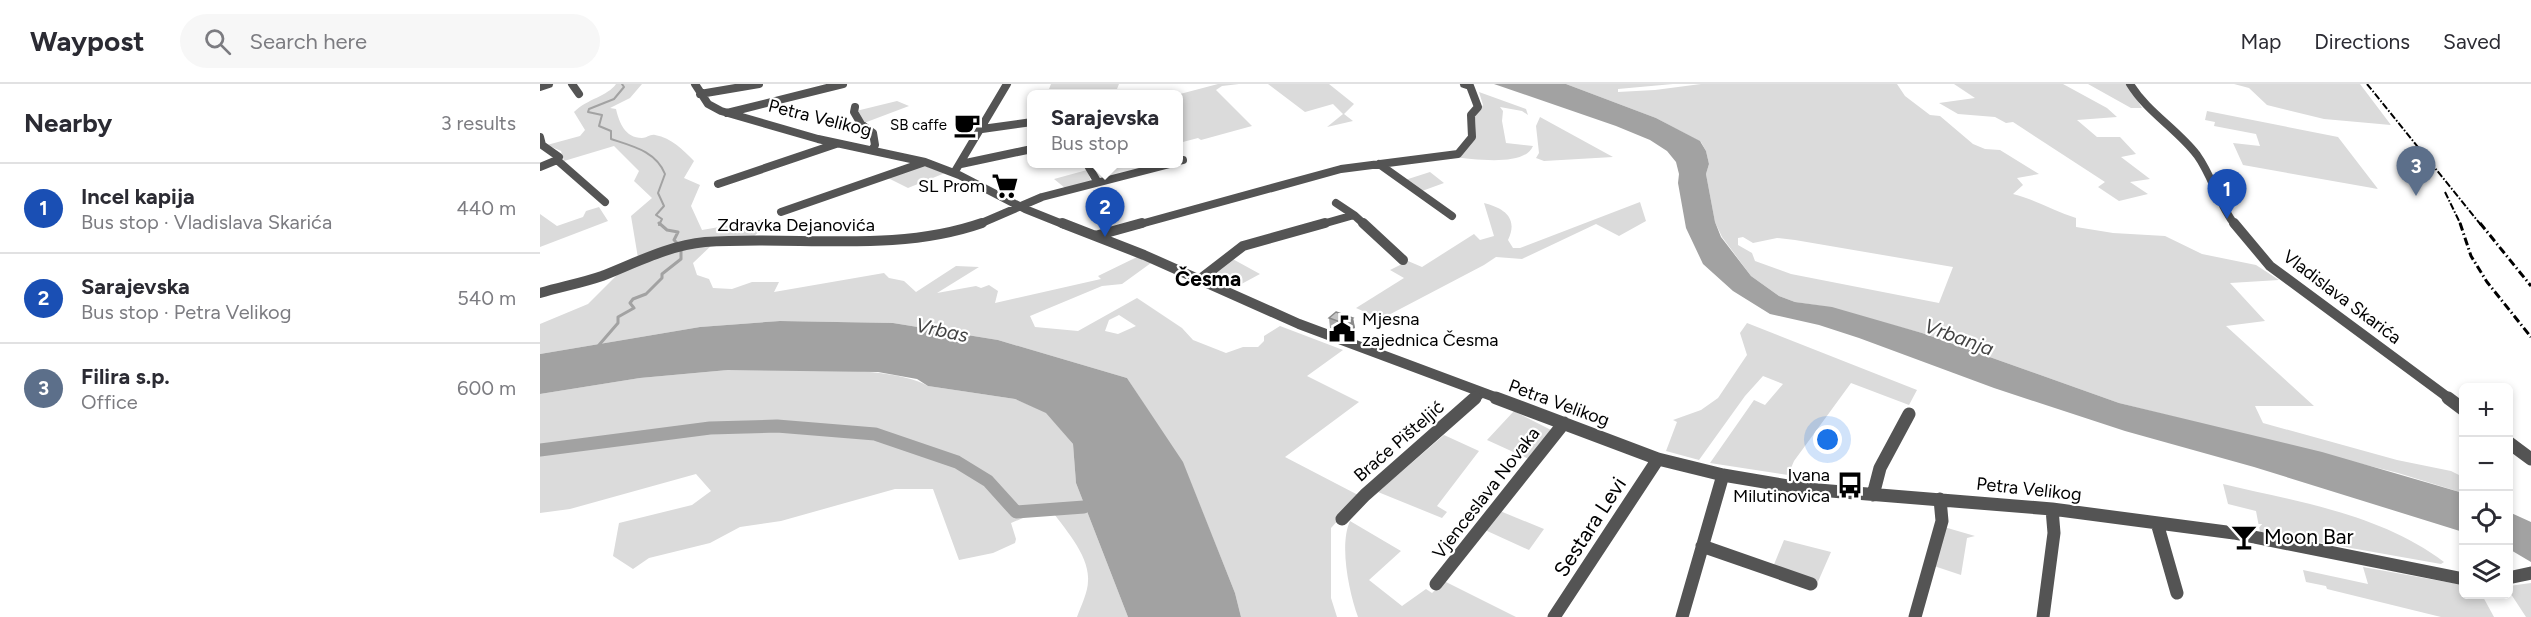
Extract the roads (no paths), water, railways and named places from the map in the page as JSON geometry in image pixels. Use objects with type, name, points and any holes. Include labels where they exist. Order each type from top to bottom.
[{"type":"street","points":[[540,87],[549,84]]},
{"type":"street","points":[[572,84],[579,94]]},
{"type":"street","name":"Petra Velikog","points":[[695,84],[700,94],[711,106],[727,113],[836,144],[925,162],[954,173],[1018,206],[1144,255],[1299,324],[1658,459],[1723,475],[1806,489],[2052,508],[2157,523],[2294,544],[2459,578]]},
{"type":"street","points":[[700,94],[759,84]]},
{"type":"street","points":[[727,113],[843,84]]},
{"type":"street","points":[[954,173],[982,129],[1001,91],[1008,84]]},
{"type":"street","points":[[1095,236],[1341,168],[1448,156],[1462,151],[1473,137],[1471,115],[1478,104],[1470,86],[1464,84]]},
{"type":"street","name":"Vladislava Skarića","points":[[2130,84],[2139,99],[2185,140],[2208,172],[2226,214],[2270,266],[2459,407]]},
{"type":"street","points":[[855,107],[854,112],[861,124],[873,133],[875,145],[872,150]]},
{"type":"street","points":[[982,129],[1027,123]]},
{"type":"street","points":[[540,137],[542,145],[559,157],[557,160],[605,202]]},
{"type":"street","points":[[718,184],[836,144]]},
{"type":"street","points":[[961,164],[1027,150]]},
{"type":"street","points":[[540,167],[557,160]]},
{"type":"street","points":[[781,212],[925,162]]},
{"type":"street","points":[[1379,164],[1452,216]]},
{"type":"street","points":[[1089,168],[1097,181]]},
{"type":"street","name":"Zdravka Dejanovića","points":[[540,293],[598,277],[680,247],[731,240],[895,241],[968,228],[1018,206],[1097,181],[1153,168]]},
{"type":"street","points":[[1336,203],[1354,215],[1403,260]]},
{"type":"street","points":[[1199,280],[1243,246],[1354,215]]},
{"type":"street","name":"Braće Pišteljić","points":[[1342,519],[1365,495],[1481,393]]},
{"type":"street","points":[[1873,495],[1880,468],[1909,414]]},
{"type":"street","name":"Vjenceslava Novaka","points":[[1436,584],[1564,423]]},
{"type":"street","points":[[2513,446],[2531,459]]},
{"type":"street","name":"Sestara Levi","points":[[1554,617],[1658,459]]},
{"type":"street","points":[[1682,617],[1723,475]]},
{"type":"street","points":[[1915,617],[1942,520],[1940,498]]},
{"type":"street","points":[[2043,617],[2054,533],[2052,508]]},
{"type":"street","points":[[2157,523],[2177,593]]},
{"type":"street","points":[[1702,546],[1811,584]]},
{"type":"street","points":[[2513,577],[2531,573]]},
{"type":"waterway","points":[[622,84],[624,87],[614,99],[589,109],[588,112],[602,115],[599,126],[611,131],[611,139],[643,150],[661,166],[665,174],[658,193],[664,206],[656,215],[662,219],[660,224]]},
{"type":"waterway","points":[[660,224],[667,230],[678,232],[674,240],[678,244]]},
{"type":"waterway","points":[[599,345],[618,323],[618,317],[634,308],[630,303],[633,299],[646,294],[662,278],[662,274],[681,259],[681,249]]},
{"type":"waterway","points":[[540,450],[710,428],[777,426],[875,434],[957,462],[988,481],[1016,512],[1084,507]]},
{"type":"railway","points":[[2367,84],[2481,225]]},
{"type":"railway","points":[[2445,192],[2461,225]]},
{"type":"railway","points":[[2460,223],[2471,256],[2487,282],[2531,337]]},
{"type":"railway","points":[[2480,223],[2531,286]]},
{"type":"place","name":"SB caffe","points":[[967,125]]},
{"type":"place","name":"SL Prom","points":[[1005,186]]},
{"type":"place","name":"Filira s.p.","points":[[2416,196]]},
{"type":"place","name":"Incel kapija","points":[[2227,219]]},
{"type":"place","name":"Sarajevska","points":[[1105,237]]},
{"type":"place","name":"Mjesna zajednica Česma","points":[[1342,329]]},
{"type":"place","name":"Ivana Milutinovica","points":[[1850,485]]},
{"type":"place","name":"Moon Bar","points":[[2244,537]]},
{"type":"district","name":"Česma","points":[[1208,279]]},
{"type":"water label","name":"Vrbas","points":[[942,330]]},
{"type":"water label","name":"Vrbanja","points":[[1959,337]]}]
